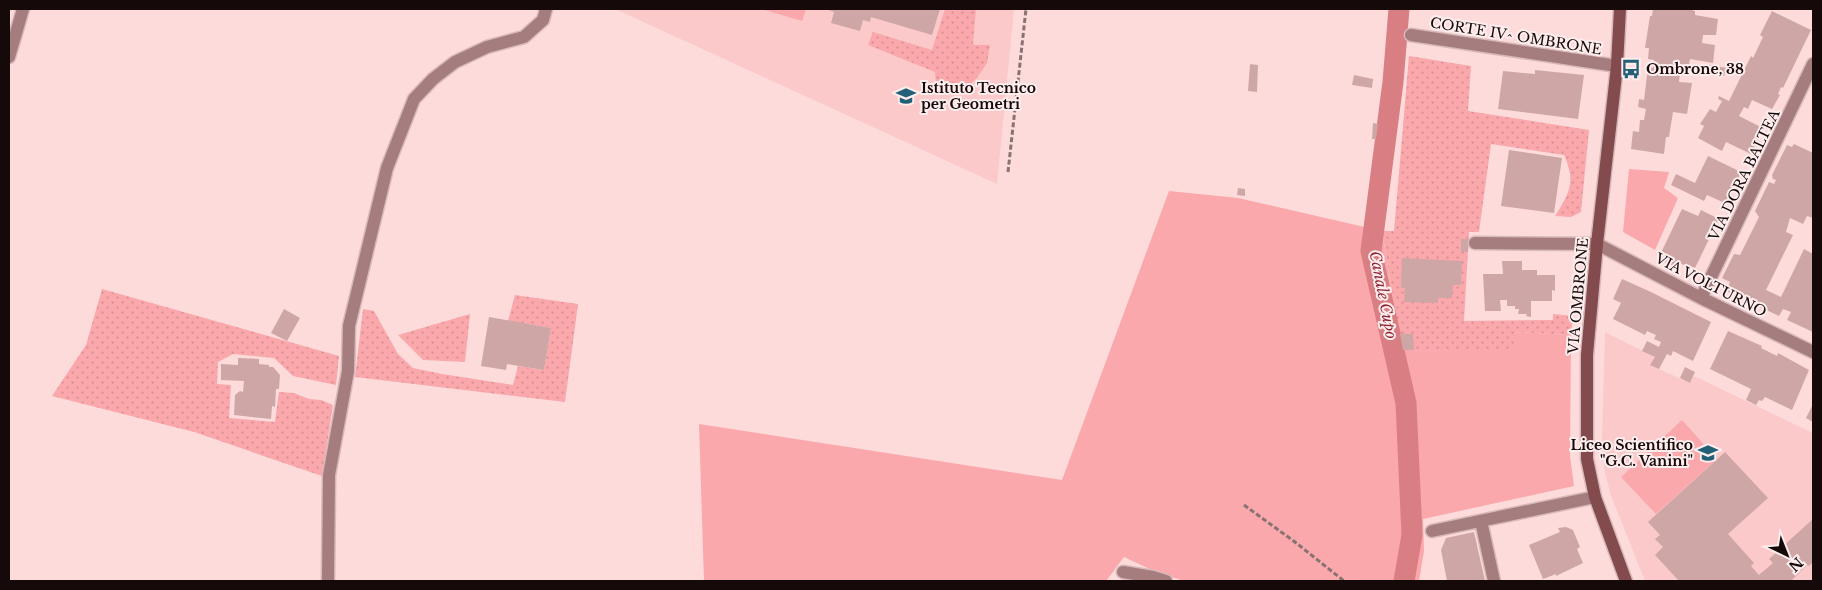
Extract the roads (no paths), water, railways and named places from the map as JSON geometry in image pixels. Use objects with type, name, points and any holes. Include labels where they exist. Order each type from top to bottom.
[{"type":"street","points":[[9,57],[23,9]]},
{"type":"street","points":[[328,581],[329,475],[348,371],[348,326],[386,168],[414,98],[433,79],[463,58],[487,48],[524,37],[543,20],[546,9]]},
{"type":"street","name":"VIA OMBRONE","points":[[1620,9],[1588,355],[1587,459],[1595,497],[1626,581]]},
{"type":"street","name":"CORTE IV^ OMBRONE","points":[[1411,35],[1616,66]]},
{"type":"street","name":"VIA DORA BALTEA","points":[[1701,298],[1813,64]]},
{"type":"street","points":[[1475,243],[1597,244]]},
{"type":"street","name":"VIA VOLTURNO","points":[[1597,244],[1701,298],[1813,352]]},
{"type":"street","points":[[1432,532],[1595,497]]},
{"type":"street","points":[[1481,521],[1494,581]]},
{"type":"street","points":[[1123,572],[1166,581]]},
{"type":"waterway","name":"Canale Cupo","points":[[1399,9],[1393,82],[1371,251],[1406,403],[1412,535],[1404,581]]},
{"type":"place","name":"Ombrone, 38","points":[[1631,69]]},
{"type":"place","name":"Istituto Tecnico per Geometri","points":[[906,96]]},
{"type":"place","name":"Liceo Scientifico \"G.C. Vanini\"","points":[[1708,453]]}]
